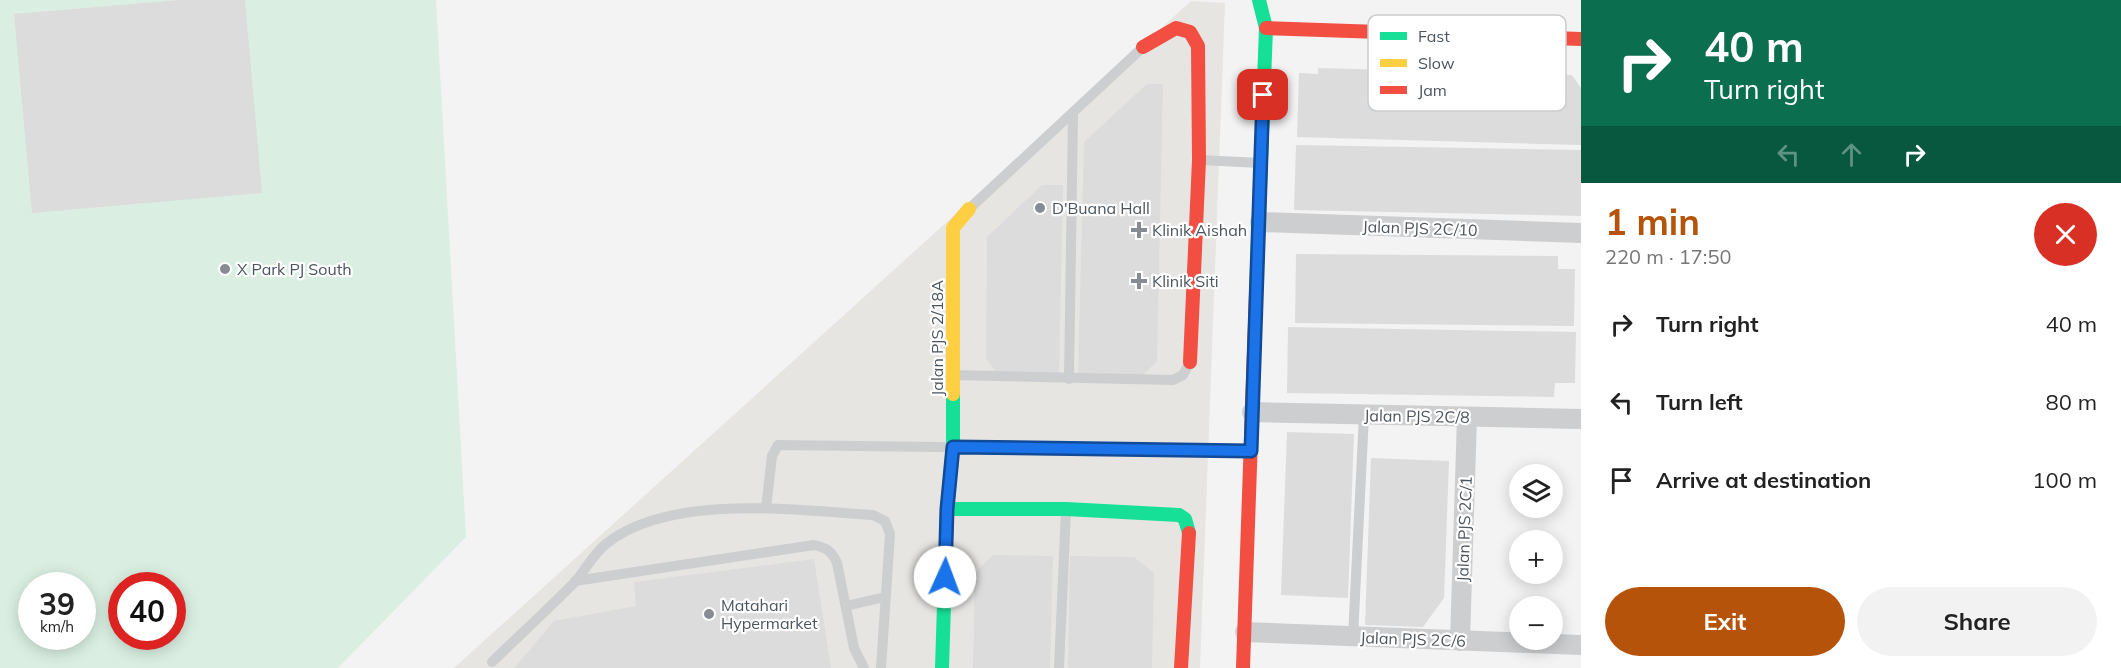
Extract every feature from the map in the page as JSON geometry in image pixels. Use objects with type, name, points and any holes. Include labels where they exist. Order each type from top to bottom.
[{"type":"street","points":[[1244,668],[1266,28],[1259,0]]},
{"type":"street","points":[[1266,28],[1277,9]]},
{"type":"street","points":[[1143,47],[1176,28],[1184,29],[1195,38],[1198,46],[1198,160],[1190,362]]},
{"type":"street","points":[[1266,28],[1368,32]]},
{"type":"street","points":[[1566,38],[1581,39]]},
{"type":"street","name":"Jalan PJS 2/18A","points":[[942,668],[947,509],[953,447],[953,228],[969,209]]},
{"type":"street","name":"Jalan PJS 2C/10","points":[[1260,222],[1581,233]]},
{"type":"street","name":"Jalan PJS 2C/8","points":[[1252,412],[1581,419]]},
{"type":"street","name":"Jalan PJS 2C/1","points":[[1460,641],[1467,417]]},
{"type":"street","points":[[947,509],[1066,509],[1172,513],[1185,519],[1189,531],[1181,668]]},
{"type":"street","name":"Jalan PJS 2C/6","points":[[1245,632],[1581,645]]},
{"type":"lane","points":[[969,209],[1073,115],[1143,47]]},
{"type":"lane","points":[[1069,379],[1073,115]]},
{"type":"lane","points":[[1198,160],[1261,163]]},
{"type":"lane","points":[[954,375],[1173,380],[1183,375],[1190,362]]},
{"type":"lane","points":[[1353,637],[1364,415]]},
{"type":"lane","points":[[766,508],[772,456],[778,445],[1251,451]]},
{"type":"lane","points":[[492,662],[575,581],[604,546],[626,530],[646,522],[701,511],[766,508],[880,517],[885,521],[890,534],[881,668]]},
{"type":"lane","points":[[1059,668],[1066,509]]},
{"type":"lane","points":[[575,581],[814,545],[825,548],[833,553],[854,648],[864,668]]},
{"type":"lane","points":[[846,606],[885,597]]},
{"type":"shaded area","points":[[1191,1],[1225,3],[1200,668],[454,668]]},
{"type":"green space","name":"X Park PJ South","points":[[0,0],[436,0],[466,537],[338,668],[0,668]]},
{"type":"building","points":[[180,0],[245,0],[262,193],[32,213],[14,14]]},
{"type":"building","points":[[1318,68],[1368,69],[1368,111],[1566,111],[1566,75],[1572,75],[1581,88],[1581,145],[1297,137],[1299,73],[1318,74]]},
{"type":"building","points":[[1147,84],[1163,84],[1157,361],[1141,377],[1078,375],[1084,142]]},
{"type":"building","points":[[1296,145],[1581,150],[1581,216],[1294,210]]},
{"type":"building","points":[[1042,185],[1063,185],[1059,376],[998,375],[986,358],[987,237]]},
{"type":"building","points":[[1296,254],[1558,256],[1558,269],[1575,269],[1574,326],[1295,323]]},
{"type":"building","points":[[1288,327],[1576,332],[1575,383],[1555,383],[1554,397],[1287,393]]},
{"type":"building","points":[[1287,432],[1354,434],[1348,598],[1281,595]]},
{"type":"building","points":[[1371,458],[1449,461],[1444,598],[1423,627],[1365,625]]},
{"type":"building","points":[[993,555],[1053,556],[1050,668],[973,668],[975,572]]},
{"type":"building","points":[[1070,556],[1134,557],[1154,573],[1152,668],[1068,668]]},
{"type":"building","name":"Matahari Hypermarket","points":[[814,559],[831,668],[514,668],[554,621],[636,606],[634,582]]},
{"type":"traffic: fast","points":[[1256,294],[1266,28],[1259,0]]},
{"type":"traffic: fast","points":[[942,668],[947,509],[953,447],[953,394]]},
{"type":"traffic: fast","points":[[947,509],[1066,509],[1179,515],[1185,519],[1189,533]]},
{"type":"traffic: slow","points":[[953,394],[953,228],[969,209]]},
{"type":"traffic: jam","points":[[1143,47],[1176,28],[1190,32],[1198,46],[1199,160],[1190,362]]},
{"type":"traffic: jam","points":[[1266,28],[1368,32]]},
{"type":"traffic: jam","points":[[1566,38],[1581,39]]},
{"type":"traffic: jam","points":[[1243,668],[1256,294]]},
{"type":"traffic: jam","points":[[1181,668],[1189,533]]},
{"type":"place","name":"D'Buana Hall","points":[[1040,208]]},
{"type":"place","name":"Klinik Aishah","points":[[1139,230]]},
{"type":"place","name":"X Park PJ South","points":[[225,269]]},
{"type":"place","name":"Klinik Siti","points":[[1139,281]]},
{"type":"place","name":"Matahari Hypermarket","points":[[709,614]]},
{"type":"route","points":[[945,577],[947,509],[953,447],[1251,451],[1263,95]]}]
